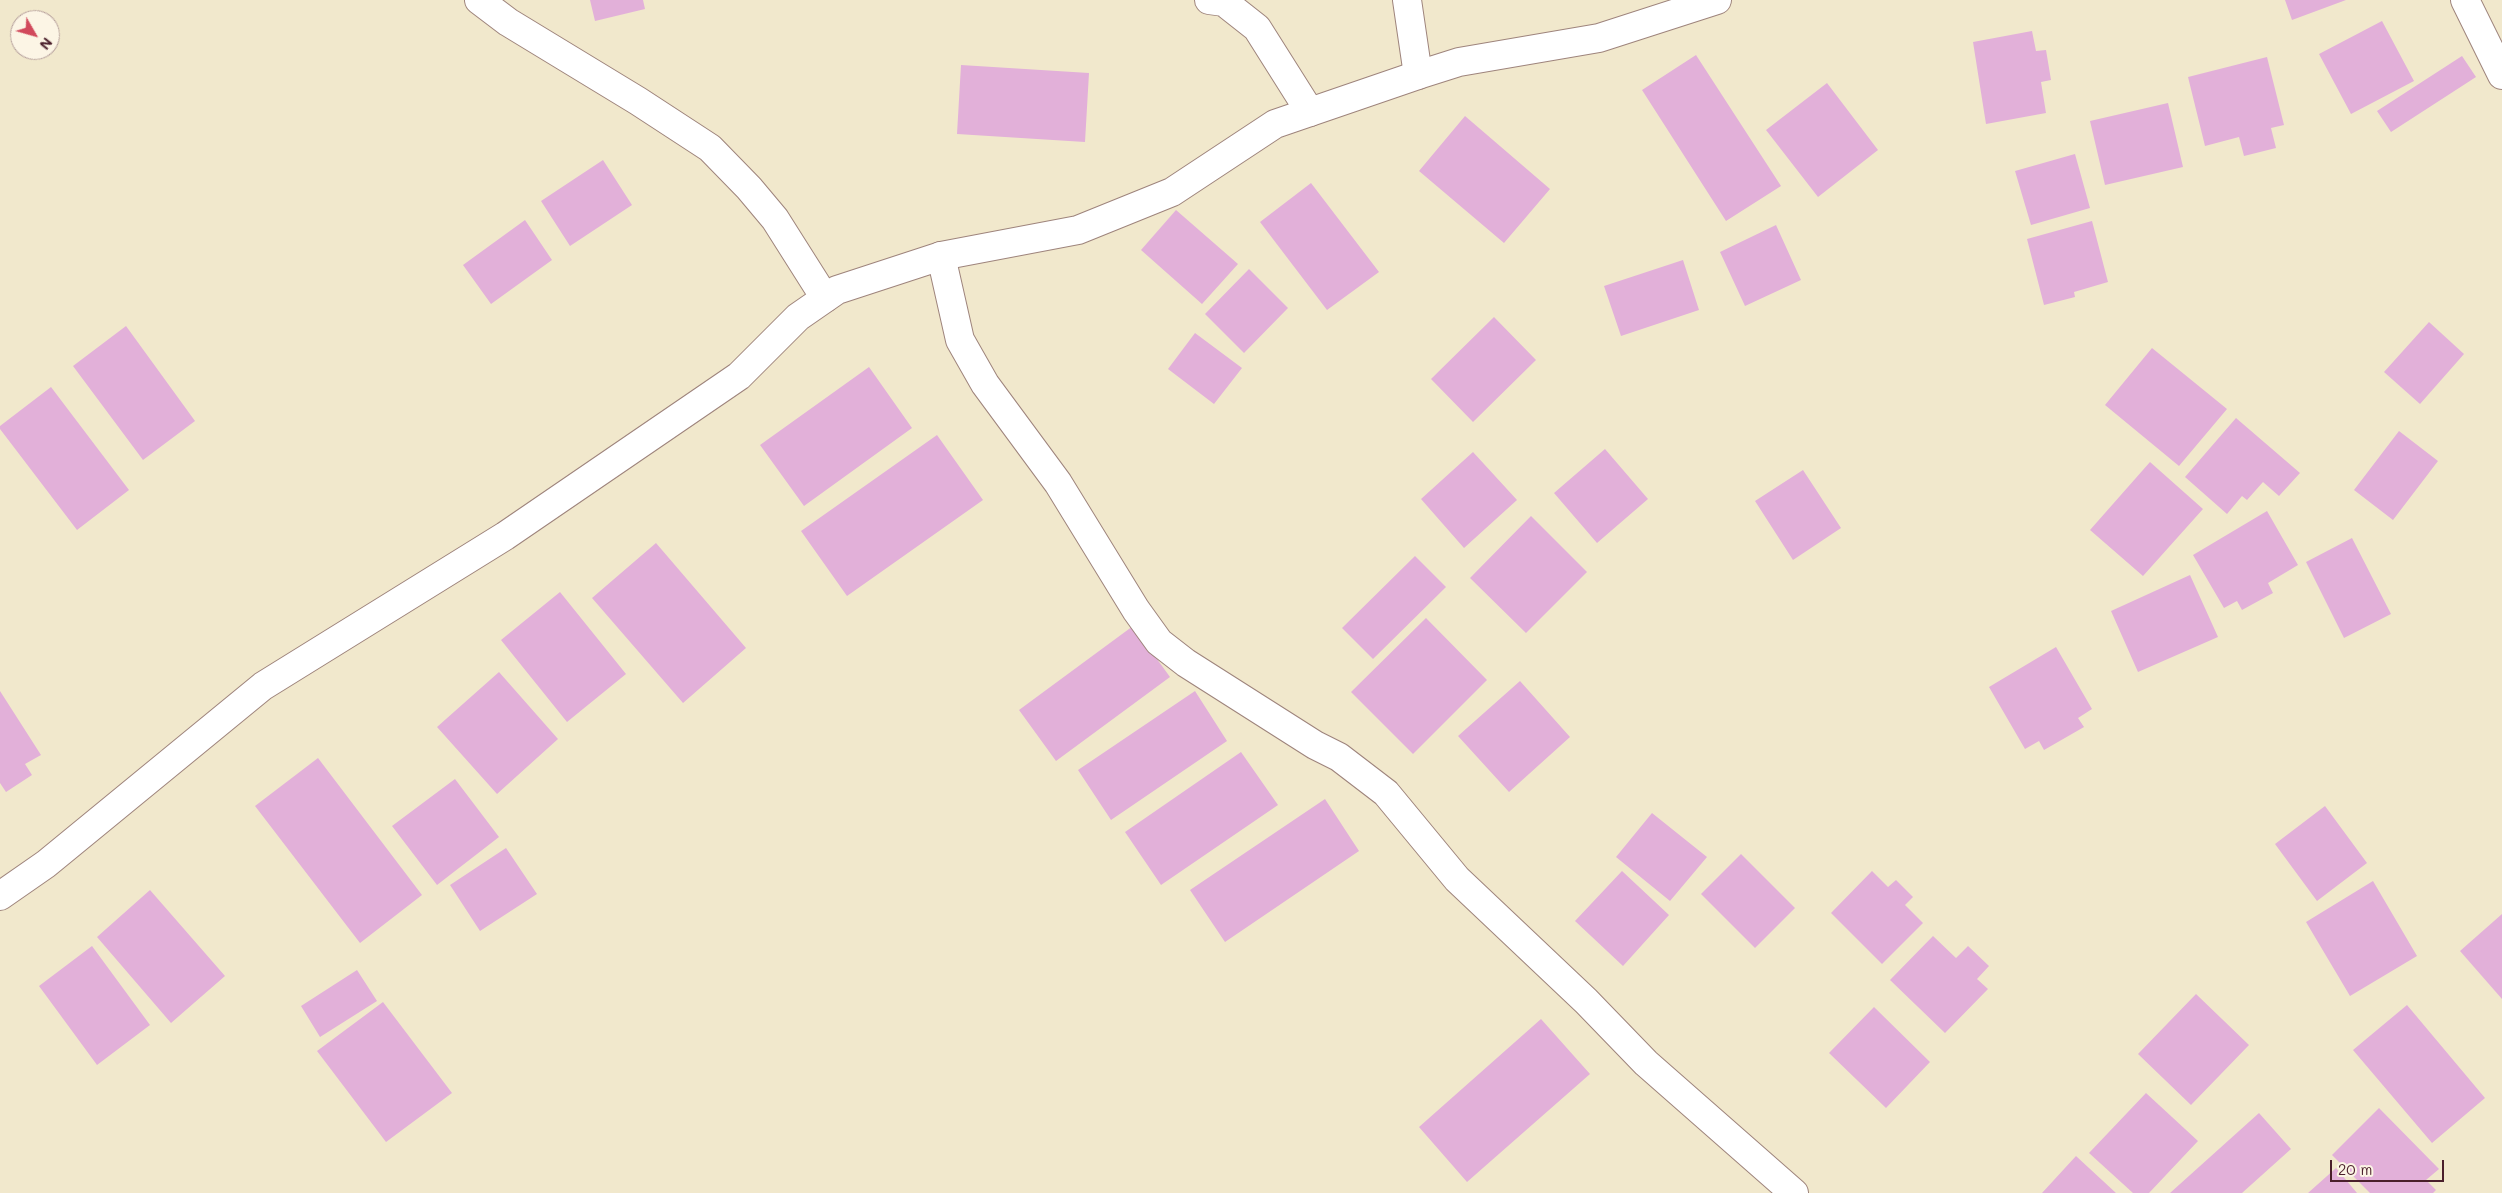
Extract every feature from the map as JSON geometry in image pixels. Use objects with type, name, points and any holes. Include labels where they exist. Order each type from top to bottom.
[{"type":"street","points":[[479,0],[508,22],[638,101],[710,148],[749,188],[775,219],[825,298]]},
{"type":"street","points":[[1209,0],[1224,2],[1256,28],[1310,112]]},
{"type":"street","points":[[1406,0],[1418,75]]},
{"type":"street","points":[[0,896],[46,864],[263,686],[505,536],[739,376],[798,317],[837,290],[941,256],[1078,230],[1172,192],[1275,124],[1418,75],[1459,62],[1599,38],[1716,0]]},
{"type":"street","points":[[2465,0],[2502,74]]},
{"type":"street","points":[[941,256],[960,340],[985,384],[1058,483],[1136,610],[1159,642],[1208,677],[1315,745],[1339,757],[1386,793],[1441,864],[1456,879],[1586,1001],[1646,1063],[1794,1193]]},
{"type":"building","points":[[590,0],[643,0],[645,9],[595,21]]},
{"type":"building","points":[[2285,0],[2346,0],[2292,20]]},
{"type":"building","points":[[2382,21],[2414,81],[2351,114],[2319,54]]},
{"type":"building","points":[[2032,31],[2036,51],[2046,50],[2051,80],[2041,82],[2046,113],[1986,124],[1973,42]]},
{"type":"building","points":[[1696,55],[1781,186],[1726,221],[1642,90]]},
{"type":"building","points":[[2462,56],[2476,77],[2391,132],[2377,111]]},
{"type":"building","points":[[2267,57],[2284,125],[2271,128],[2276,148],[2244,156],[2239,137],[2205,146],[2188,77]]},
{"type":"building","points":[[961,65],[1089,73],[1085,142],[957,134]]},
{"type":"building","points":[[1827,83],[1878,150],[1818,197],[1766,130]]},
{"type":"building","points":[[2168,103],[2183,167],[2105,185],[2090,121]]},
{"type":"building","points":[[1465,116],[1550,189],[1504,243],[1419,171]]},
{"type":"building","points":[[2075,154],[2090,208],[2031,225],[2015,171]]},
{"type":"building","points":[[603,160],[632,205],[570,246],[541,201]]},
{"type":"building","points":[[1311,183],[1379,272],[1327,310],[1260,222]]},
{"type":"building","points":[[1176,210],[1238,264],[1202,304],[1141,250]]},
{"type":"building","points":[[525,220],[552,260],[491,304],[463,265]]},
{"type":"building","points":[[2092,221],[2108,282],[2074,292],[2075,297],[2044,305],[2027,239]]},
{"type":"building","points":[[1776,225],[1801,280],[1745,306],[1720,252]]},
{"type":"building","points":[[1683,260],[1699,310],[1621,336],[1604,286]]},
{"type":"building","points":[[1249,269],[1288,308],[1244,353],[1205,314]]},
{"type":"building","points":[[1494,317],[1536,360],[1473,422],[1431,379]]},
{"type":"building","points":[[2429,322],[2464,354],[2420,404],[2384,372]]},
{"type":"building","points":[[126,326],[195,421],[143,460],[73,366]]},
{"type":"building","points":[[1195,333],[1242,368],[1214,404],[1168,369]]},
{"type":"building","points":[[2152,348],[2227,409],[2179,466],[2105,405]]},
{"type":"building","points":[[869,367],[912,428],[804,506],[760,445]]},
{"type":"building","points":[[51,387],[129,490],[77,530],[0,429],[0,426]]},
{"type":"building","points":[[2236,418],[2300,473],[2279,496],[2263,482],[2247,500],[2242,496],[2227,514],[2185,477]]},
{"type":"building","points":[[2399,431],[2438,461],[2393,520],[2354,490]]},
{"type":"building","points":[[937,435],[983,500],[847,596],[801,531]]},
{"type":"building","points":[[1605,449],[1648,499],[1597,543],[1554,493]]},
{"type":"building","points":[[1473,452],[1517,500],[1464,548],[1421,499]]},
{"type":"building","points":[[2150,462],[2203,509],[2143,576],[2090,530]]},
{"type":"building","points":[[1803,470],[1841,528],[1793,560],[1755,501]]},
{"type":"building","points":[[2267,511],[2298,565],[2268,583],[2273,593],[2242,610],[2237,601],[2224,608],[2193,555]]},
{"type":"building","points":[[1531,516],[1587,572],[1526,633],[1470,578]]},
{"type":"building","points":[[2352,538],[2391,614],[2344,638],[2306,562]]},
{"type":"building","points":[[656,543],[746,648],[683,703],[592,598]]},
{"type":"building","points":[[1415,556],[1446,587],[1373,659],[1342,628]]},
{"type":"building","points":[[2190,575],[2218,637],[2138,672],[2111,611]]},
{"type":"building","points":[[560,592],[626,674],[567,722],[501,640]]},
{"type":"building","points":[[1426,618],[1487,680],[1413,754],[1351,692]]},
{"type":"building","points":[[1133,626],[1170,677],[1056,761],[1019,710]]},
{"type":"building","points":[[2056,647],[2092,709],[2078,718],[2084,727],[2044,750],[2039,741],[2025,749],[1989,687]]},
{"type":"building","points":[[499,672],[558,739],[497,794],[437,727]]},
{"type":"building","points":[[1520,681],[1570,737],[1509,792],[1458,736]]},
{"type":"building","points":[[0,691],[41,755],[25,764],[32,775],[6,792],[0,783]]},
{"type":"building","points":[[1195,691],[1227,741],[1111,820],[1078,770]]},
{"type":"building","points":[[1241,752],[1278,805],[1161,885],[1125,832]]},
{"type":"building","points":[[318,758],[422,895],[360,943],[255,806]]},
{"type":"building","points":[[455,779],[499,837],[437,885],[392,826]]},
{"type":"building","points":[[1325,799],[1359,851],[1225,942],[1190,890]]},
{"type":"building","points":[[2325,806],[2367,863],[2317,901],[2275,844]]},
{"type":"building","points":[[1652,813],[1707,857],[1670,901],[1616,857]]},
{"type":"building","points":[[506,848],[537,894],[480,931],[450,885]]},
{"type":"building","points":[[1741,854],[1795,908],[1755,948],[1701,894]]},
{"type":"building","points":[[1622,871],[1669,915],[1623,966],[1575,921]]},
{"type":"building","points":[[1872,871],[1888,887],[1896,880],[1913,897],[1905,905],[1923,923],[1882,964],[1831,913]]},
{"type":"building","points":[[2373,881],[2417,956],[2350,996],[2306,922]]},
{"type":"building","points":[[150,890],[225,976],[171,1023],[97,937]]},
{"type":"building","points":[[2502,914],[2502,999],[2460,951]]},
{"type":"building","points":[[1933,936],[1956,958],[1968,946],[1989,966],[1977,979],[1988,989],[1945,1033],[1890,980]]},
{"type":"building","points":[[92,946],[150,1025],[97,1065],[39,986]]},
{"type":"building","points":[[357,970],[377,1001],[320,1037],[301,1006]]},
{"type":"building","points":[[2196,994],[2249,1045],[2191,1105],[2138,1054]]},
{"type":"building","points":[[383,1002],[452,1093],[386,1142],[317,1051]]},
{"type":"building","points":[[2407,1005],[2485,1098],[2432,1143],[2353,1050]]},
{"type":"building","points":[[1874,1007],[1930,1062],[1886,1108],[1829,1053]]},
{"type":"building","points":[[1541,1019],[1590,1074],[1467,1182],[1419,1127]]},
{"type":"building","points":[[2146,1093],[2198,1141],[2149,1193],[2133,1193],[2089,1153]]},
{"type":"building","points":[[2379,1108],[2439,1169],[2426,1180],[2436,1190],[2433,1193],[2370,1193],[2332,1155]]},
{"type":"building","points":[[2259,1113],[2291,1149],[2242,1193],[2170,1193]]},
{"type":"building","points":[[2076,1156],[2116,1193],[2042,1193]]},
{"type":"building","points":[[2336,1168],[2357,1193],[2308,1193]]}]
